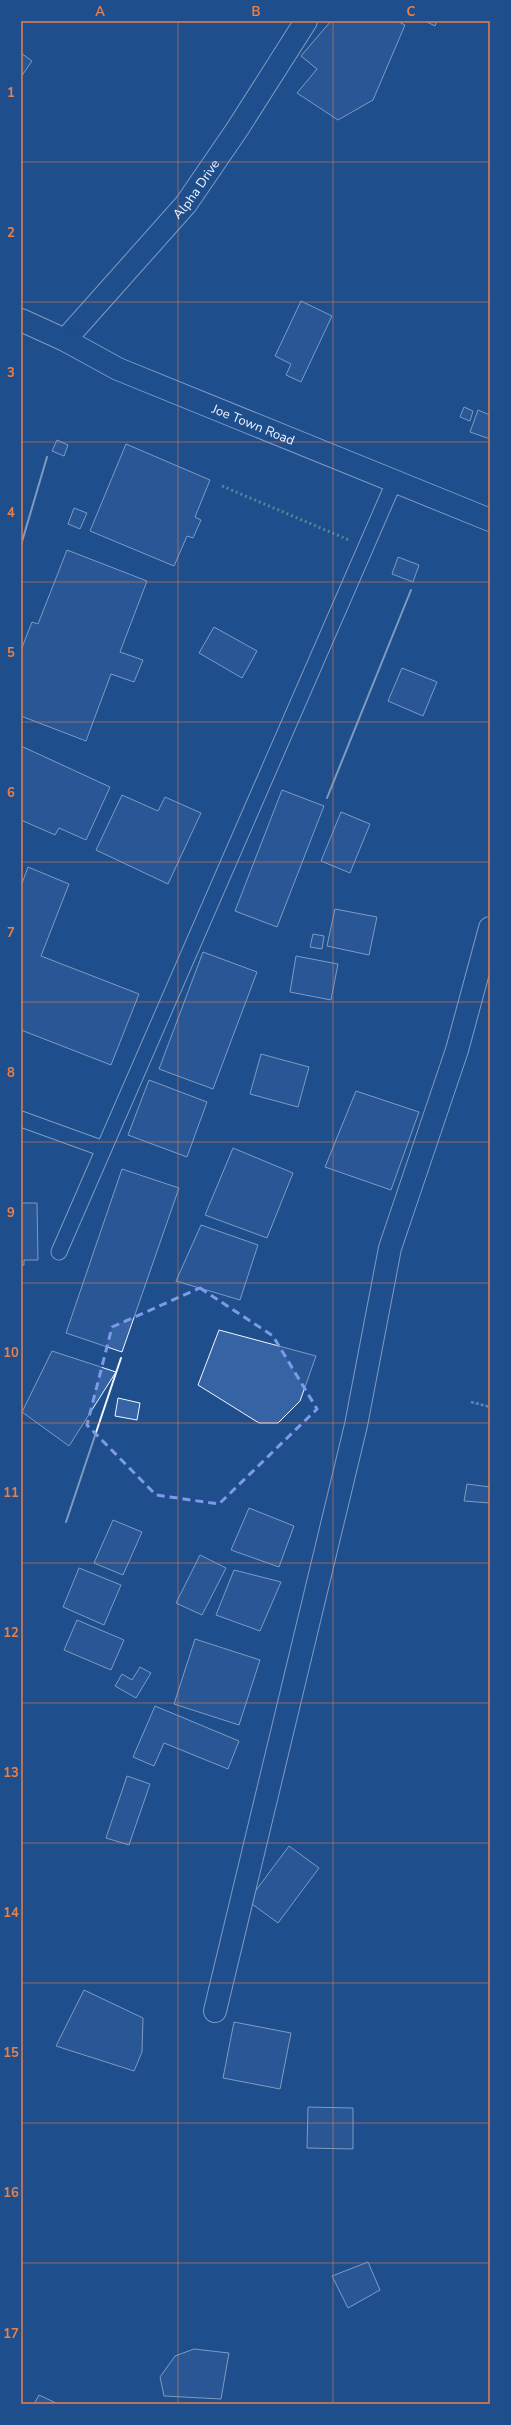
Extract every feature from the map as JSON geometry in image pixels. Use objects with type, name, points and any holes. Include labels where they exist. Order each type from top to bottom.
[{"type":"street","name":"Alpha Drive","points":[[66,340],[186,204],[238,128],[306,21]]},
{"type":"street","name":"Joe Town Road","points":[[21,320],[66,340],[118,369],[395,480],[490,520]]},
{"type":"street","points":[[215,2011],[356,1425],[390,1248],[457,1050],[490,928]]},
{"type":"lane","points":[[59,1252],[395,480]]},
{"type":"lane","points":[[21,1119],[104,1150]]},
{"type":"path","points":[[471,1402],[490,1407]]},
{"type":"highlighted area","points":[[200,1288],[273,1336],[317,1409],[219,1504],[156,1495],[87,1425],[112,1327]]},
{"type":"building","points":[[331,21],[397,21],[405,25],[373,100],[338,120],[297,93],[317,69],[301,56]]},
{"type":"building","points":[[425,21],[437,21],[435,26]]},
{"type":"building","points":[[21,53],[32,61],[21,77]]},
{"type":"building","points":[[301,301],[332,316],[301,382],[286,375],[291,364],[275,356]]},
{"type":"building","points":[[464,407],[473,411],[470,421],[460,417]]},
{"type":"building","points":[[478,410],[490,415],[490,439],[470,432]]},
{"type":"building","points":[[57,440],[68,445],[64,456],[52,451]]},
{"type":"building","points":[[126,444],[210,480],[195,517],[201,520],[193,538],[187,536],[174,566],[90,531]]},
{"type":"building","points":[[74,508],[87,513],[80,529],[68,524]]},
{"type":"building","points":[[67,550],[147,581],[120,652],[143,660],[134,682],[111,674],[86,741],[21,716],[21,650],[32,622],[38,624]]},
{"type":"building","points":[[398,557],[419,565],[413,582],[392,574]]},
{"type":"building","points":[[214,627],[257,651],[242,678],[199,653]]},
{"type":"building","points":[[402,668],[437,682],[423,716],[388,701]]},
{"type":"building","points":[[21,746],[110,787],[86,840],[59,828],[55,835],[21,820]]},
{"type":"building","points":[[282,790],[324,806],[277,927],[235,911]]},
{"type":"building","points":[[122,795],[158,811],[165,797],[201,813],[168,884],[96,850]]},
{"type":"building","points":[[341,812],[370,824],[350,873],[321,861]]},
{"type":"building","points":[[28,867],[69,884],[41,956],[139,994],[111,1065],[21,1030],[21,886]]},
{"type":"building","points":[[335,909],[377,917],[369,955],[327,946]]},
{"type":"building","points":[[313,934],[324,936],[322,949],[310,947]]},
{"type":"building","points":[[203,952],[257,972],[213,1089],[159,1069]]},
{"type":"building","points":[[296,956],[338,964],[331,1000],[290,992]]},
{"type":"building","points":[[261,1054],[309,1067],[298,1107],[250,1094]]},
{"type":"building","points":[[149,1080],[207,1102],[187,1157],[128,1135]]},
{"type":"building","points":[[356,1091],[419,1112],[391,1190],[325,1167]]},
{"type":"building","points":[[233,1148],[293,1173],[267,1238],[205,1215]]},
{"type":"building","points":[[122,1169],[179,1188],[122,1352],[66,1333]]},
{"type":"building","points":[[21,1203],[37,1203],[38,1260],[24,1260],[24,1265],[21,1265]]},
{"type":"building","points":[[201,1225],[258,1245],[240,1300],[176,1281]]},
{"type":"building","points":[[219,1330],[316,1356],[300,1401],[278,1423],[259,1423],[198,1385]]},
{"type":"building","points":[[52,1351],[116,1372],[69,1446],[22,1412]]},
{"type":"building","points":[[118,1398],[140,1403],[137,1420],[115,1416]]},
{"type":"building","points":[[467,1484],[490,1487],[490,1503],[464,1501]]},
{"type":"building","points":[[249,1508],[294,1526],[279,1567],[231,1550]]},
{"type":"building","points":[[113,1520],[142,1532],[123,1575],[94,1563]]},
{"type":"building","points":[[200,1555],[226,1568],[202,1615],[176,1603]]},
{"type":"building","points":[[79,1568],[121,1585],[104,1625],[63,1607]]},
{"type":"building","points":[[234,1570],[281,1582],[260,1631],[216,1615]]},
{"type":"building","points":[[77,1620],[124,1640],[111,1670],[64,1650]]},
{"type":"building","points":[[195,1639],[260,1660],[239,1725],[174,1704]]},
{"type":"building","points":[[140,1667],[151,1673],[136,1698],[115,1686],[122,1674],[132,1680]]},
{"type":"building","points":[[155,1706],[239,1741],[228,1769],[164,1743],[154,1766],[133,1757]]},
{"type":"building","points":[[127,1776],[150,1784],[129,1845],[106,1838]]},
{"type":"building","points":[[289,1846],[319,1868],[278,1923],[248,1901]]},
{"type":"building","points":[[84,1990],[143,2018],[142,2052],[134,2071],[56,2046]]},
{"type":"building","points":[[234,2022],[291,2033],[280,2089],[223,2078]]},
{"type":"building","points":[[308,2107],[353,2108],[353,2149],[307,2148]]},
{"type":"building","points":[[368,2262],[380,2290],[348,2308],[332,2276]]},
{"type":"building","points":[[194,2349],[229,2353],[221,2399],[164,2396],[160,2377],[175,2356]]},
{"type":"building","points":[[39,2395],[58,2404],[34,2404]]},
{"type":"hedge","points":[[222,486],[349,540]]},
{"type":"wall","points":[[21,545],[47,457]]},
{"type":"wall","points":[[327,798],[411,590]]},
{"type":"wall","points":[[66,1522],[121,1358]]}]
